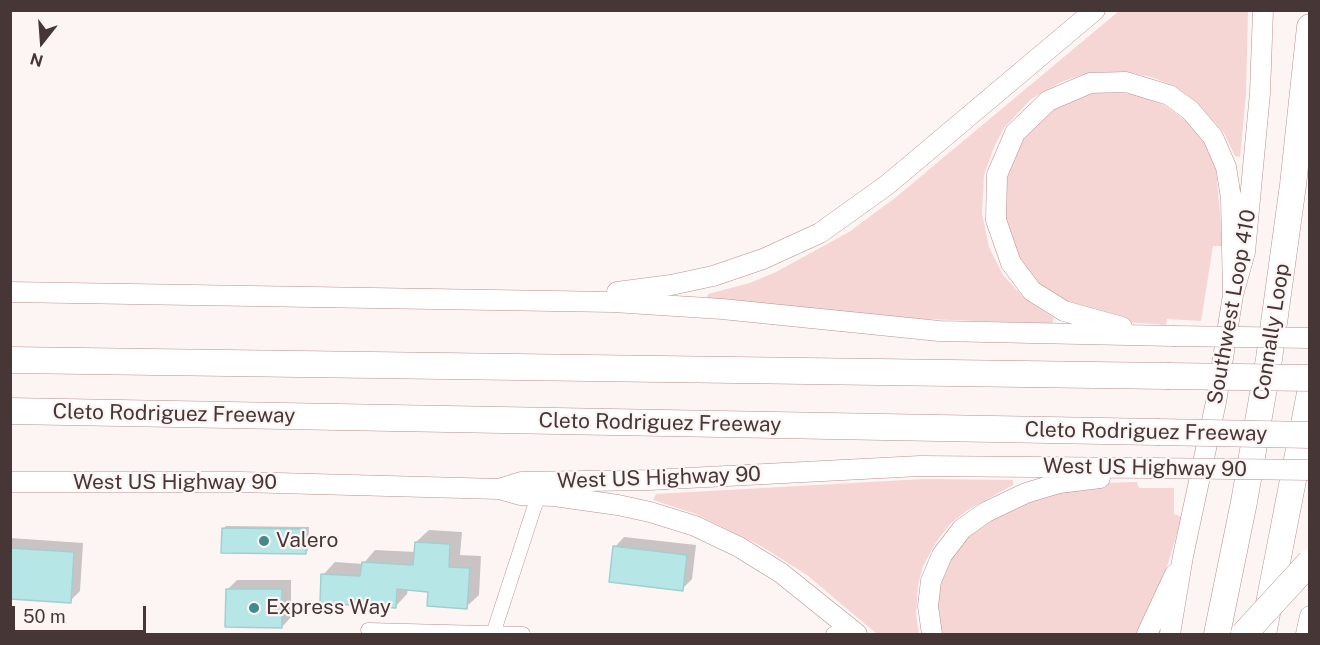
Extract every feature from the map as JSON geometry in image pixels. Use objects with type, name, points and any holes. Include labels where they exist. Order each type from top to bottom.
[{"type":"highway","name":"Connally Loop","points":[[1216,634],[1244,502],[1269,359],[1293,185],[1310,27]]},
{"type":"highway","points":[[10,360],[1310,378]]},
{"type":"highway","points":[[1263,634],[1310,393]]},
{"type":"highway","name":"Cleto Rodriguez Freeway","points":[[10,411],[1310,435]]},
{"type":"highway","points":[[1244,634],[1310,562]]},
{"type":"main road","points":[[580,301],[610,293],[671,285],[713,276],[763,259],[820,233],[887,185],[1095,10]]},
{"type":"main road","name":"Southwest Loop 410","points":[[1170,634],[1178,602],[1183,556],[1207,451],[1233,295],[1245,252],[1254,168],[1263,10]]},
{"type":"main road","points":[[1151,336],[1140,330],[1073,315],[1049,303],[1020,278],[1003,247],[995,211],[995,191],[999,167],[1016,133],[1040,107],[1057,96],[1090,83],[1112,81],[1137,84],[1169,95],[1200,119],[1213,137],[1226,167],[1233,226],[1233,295]]},
{"type":"main road","points":[[10,292],[580,301],[712,308],[939,331],[1310,338]]},
{"type":"main road","name":"West US Highway 90","points":[[10,482],[240,482],[499,489],[520,482],[649,480],[920,466],[1310,471]]},
{"type":"main road","points":[[932,634],[929,600],[933,576],[945,550],[967,525],[1003,503],[1036,490],[1077,480],[1119,476],[1145,468]]},
{"type":"main road","points":[[499,489],[520,495],[618,505],[694,526],[739,547],[768,565],[846,632]]},
{"type":"main road","points":[[1147,634],[1183,556]]},
{"type":"main road","points":[[1306,634],[1310,616]]},
{"type":"street","points":[[493,634],[538,496]]},
{"type":"street","points":[[368,630],[523,634]]},
{"type":"shaded area","points":[[1119,11],[1248,11],[1246,94],[1240,157],[1235,156],[1224,133],[1198,103],[1175,86],[1151,77],[1127,72],[1087,73],[1061,82],[1031,99],[1004,128],[994,147],[984,175],[982,214],[989,247],[1003,275],[1025,299],[1054,318],[1052,324],[902,318],[707,298],[708,294],[750,283],[776,272],[849,232],[895,198]]},
{"type":"shaded area","points":[[1102,92],[1134,94],[1164,105],[1193,126],[1205,142],[1216,169],[1223,246],[1213,246],[1201,321],[1167,319],[1166,325],[1128,322],[1069,303],[1040,285],[1019,260],[1006,230],[1004,179],[1021,140],[1052,110],[1085,95]]},
{"type":"shaded area","points":[[924,479],[1013,480],[1013,485],[966,511],[949,525],[935,544],[923,566],[918,585],[916,614],[919,634],[877,634],[807,575],[761,546],[696,514],[653,500],[656,494]]},
{"type":"shaded area","points":[[1137,482],[1139,488],[1174,488],[1174,514],[1182,517],[1160,590],[1138,634],[940,634],[937,595],[943,573],[959,544],[983,523],[1014,507],[1056,492],[1103,483]]},
{"type":"building","name":"Valero","points":[[222,528],[306,529],[306,554],[221,553]]},
{"type":"building","points":[[415,542],[450,544],[449,567],[470,568],[467,609],[427,606],[428,592],[397,589],[396,608],[320,603],[321,574],[360,576],[362,562],[413,565]]},
{"type":"building","points":[[613,546],[687,555],[683,591],[609,582]]},
{"type":"building","points":[[10,548],[74,552],[71,603],[10,599]]},
{"type":"building","name":"Express Way","points":[[226,589],[282,589],[282,628],[225,627]]},
{"type":"place","name":"Valero","points":[[264,541]]},
{"type":"place","name":"Express Way","points":[[254,608]]}]
